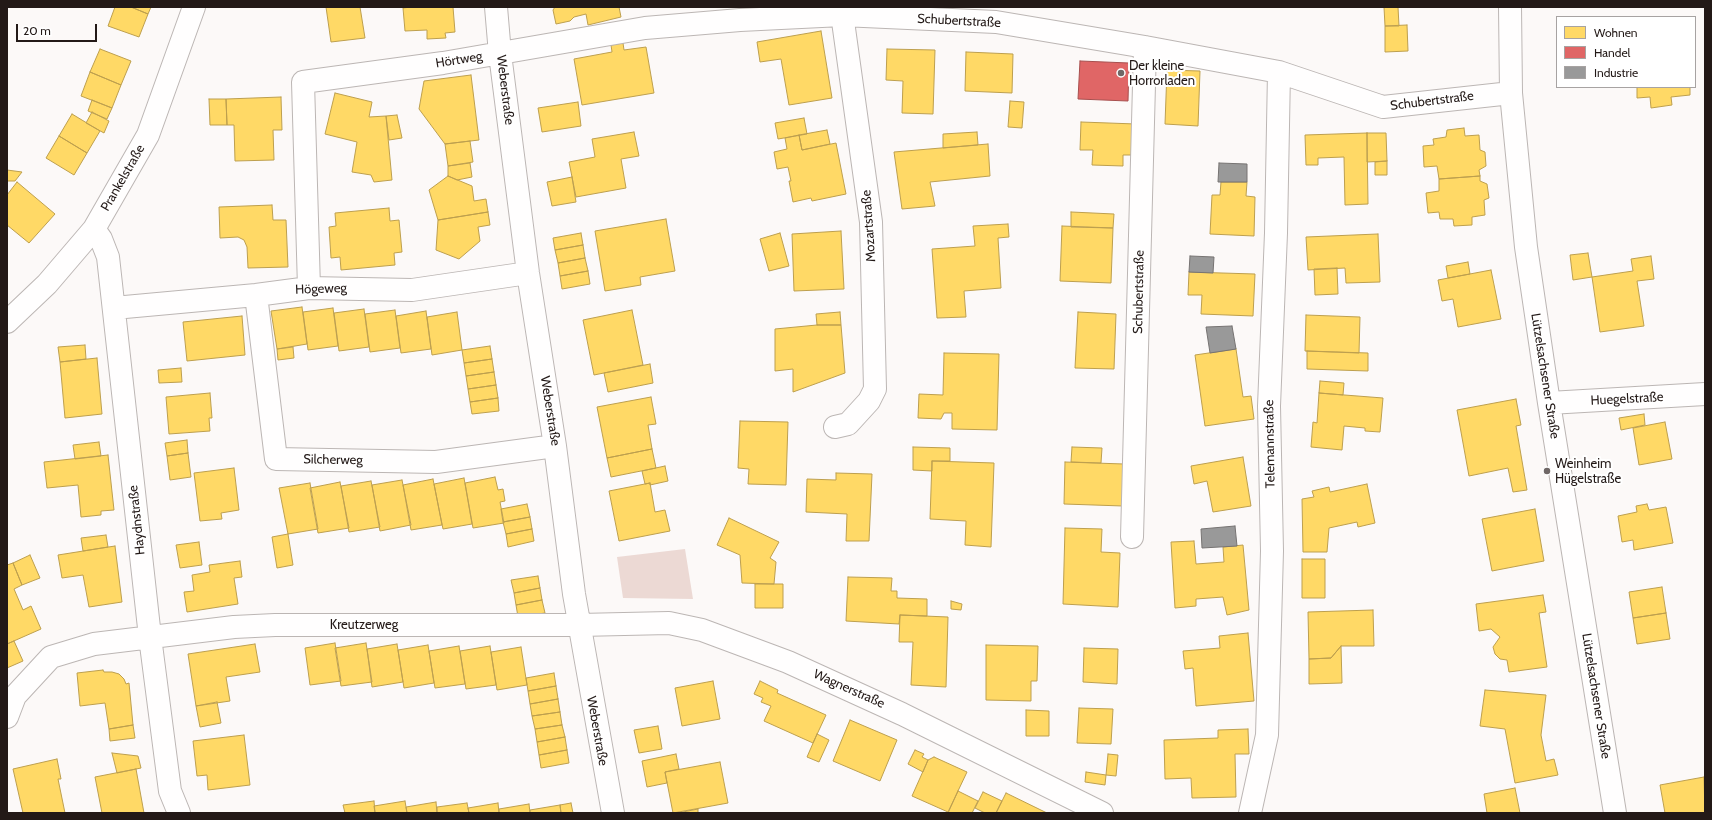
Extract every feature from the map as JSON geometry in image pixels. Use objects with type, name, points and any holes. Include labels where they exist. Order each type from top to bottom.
[{"type":"street","name":"Prankelstraße","points":[[7,322],[47,284],[94,229],[148,135],[194,7]]},
{"type":"street","name":"Weberstraße","points":[[496,7],[500,54],[528,273],[555,446],[579,626],[613,813]]},
{"type":"street","name":"Lützelsachsener Straße","points":[[1510,7],[1511,93],[1526,247],[1549,403],[1615,813]]},
{"type":"street","name":"Hörtweg","points":[[309,288],[303,82],[500,54],[645,28],[842,11]]},
{"type":"street","name":"Schubertstraße","points":[[842,11],[996,22],[1145,47],[1279,72],[1383,107],[1462,97],[1511,93]]},
{"type":"street","name":"Mozartstraße","points":[[835,427],[848,424],[869,401],[875,389],[871,222],[842,11]]},
{"type":"street","name":"Schubertstraße","points":[[1132,537],[1145,47]]},
{"type":"street","name":"Telemannstraße","points":[[1250,813],[1267,735],[1272,551],[1269,406],[1276,233],[1279,72]]},
{"type":"street","name":"Haydnstraße","points":[[94,229],[101,239],[108,257],[150,637],[170,792],[179,813]]},
{"type":"street","name":"Högeweg","points":[[114,308],[256,295],[309,288],[412,290],[528,273]]},
{"type":"street","name":"Silcherweg","points":[[256,295],[276,459],[436,462],[555,446]]},
{"type":"street","name":"Huegelstraße","points":[[1549,403],[1705,394]]},
{"type":"street","name":"Wagnerstraße","points":[[579,626],[669,623],[702,630],[788,662],[902,714],[1102,813]]},
{"type":"street","name":"Kreutzerweg","points":[[7,717],[15,696],[51,658],[94,644],[234,627],[579,626]]},
{"type":"shaded area","points":[[685,549],[693,599],[623,598],[617,557]]},
{"type":"building: Wohnen","points":[[115,7],[131,7],[148,14],[139,37],[108,26]]},
{"type":"building: Wohnen","points":[[131,7],[151,7],[148,14]]},
{"type":"building: Wohnen","points":[[326,7],[360,7],[365,38],[331,42]]},
{"type":"building: Wohnen","points":[[453,7],[455,32],[445,33],[446,38],[427,39],[427,30],[405,31],[403,8]]},
{"type":"building: Wohnen","points":[[555,7],[619,7],[621,17],[588,25],[586,14],[574,17],[570,21],[556,24],[553,10]]},
{"type":"building: Wohnen","points":[[1384,7],[1398,7],[1399,26],[1385,26]]},
{"type":"building: Wohnen","points":[[1407,25],[1408,51],[1385,52],[1385,26]]},
{"type":"building: Wohnen","points":[[821,31],[832,98],[789,105],[781,59],[760,62],[757,42]]},
{"type":"building: Wohnen","points":[[623,43],[624,50],[646,47],[654,93],[582,105],[574,59],[612,52],[611,45]]},
{"type":"building: Wohnen","points":[[100,49],[131,61],[121,85],[90,72]]},
{"type":"building: Wohnen","points":[[887,49],[935,50],[933,114],[902,113],[903,81],[886,80]]},
{"type":"building: Wohnen","points":[[966,52],[1013,54],[1012,93],[965,91]]},
{"type":"building: Wohnen","points":[[1167,70],[1200,71],[1198,126],[1165,124]]},
{"type":"building: Wohnen","points":[[90,72],[121,85],[112,108],[81,96]]},
{"type":"building: Wohnen","points":[[471,75],[479,140],[445,144],[419,109],[424,81]]},
{"type":"building: Wohnen","points":[[1637,88],[1690,88],[1690,95],[1671,97],[1672,105],[1651,108],[1650,97],[1637,98]]},
{"type":"building: Wohnen","points":[[335,93],[372,102],[369,117],[386,116],[392,180],[374,182],[371,175],[352,172],[357,142],[325,134]]},
{"type":"building: Wohnen","points":[[281,97],[282,130],[273,130],[274,160],[235,161],[234,125],[227,125],[226,99]]},
{"type":"building: Wohnen","points":[[209,99],[226,99],[227,125],[210,125]]},
{"type":"building: Wohnen","points":[[92,100],[112,108],[107,119],[88,111]]},
{"type":"building: Wohnen","points":[[1010,101],[1024,102],[1022,128],[1008,127]]},
{"type":"building: Wohnen","points":[[578,102],[581,126],[542,132],[538,108]]},
{"type":"building: Wohnen","points":[[92,112],[109,121],[104,133],[86,123]]},
{"type":"building: Wohnen","points":[[72,114],[100,131],[87,153],[59,136]]},
{"type":"building: Wohnen","points":[[397,115],[402,138],[389,140],[386,116]]},
{"type":"building: Wohnen","points":[[804,118],[807,134],[778,139],[775,123]]},
{"type":"building: Wohnen","points":[[1081,122],[1136,124],[1135,155],[1123,155],[1123,166],[1092,165],[1093,150],[1080,150]]},
{"type":"building: Wohnen","points":[[1464,128],[1465,136],[1479,135],[1480,150],[1485,152],[1486,166],[1479,170],[1480,176],[1439,179],[1437,166],[1424,167],[1423,146],[1434,145],[1433,139],[1446,137],[1447,130]]},
{"type":"building: Wohnen","points":[[827,130],[830,144],[802,150],[799,135]]},
{"type":"building: Wohnen","points":[[634,132],[639,156],[621,159],[626,188],[576,197],[569,162],[595,157],[592,139]]},
{"type":"building: Wohnen","points":[[977,132],[978,145],[943,148],[943,134]]},
{"type":"building: Wohnen","points":[[1367,133],[1386,133],[1387,161],[1367,162]]},
{"type":"building: Wohnen","points":[[1367,133],[1368,204],[1345,205],[1344,157],[1318,158],[1318,165],[1306,165],[1305,135]]},
{"type":"building: Wohnen","points":[[799,135],[802,150],[836,143],[846,194],[812,201],[811,198],[793,202],[788,167],[777,169],[774,152],[787,149],[785,138]]},
{"type":"building: Wohnen","points":[[59,136],[87,153],[74,175],[46,158]]},
{"type":"building: Wohnen","points":[[470,141],[473,162],[448,166],[445,144]]},
{"type":"building: Wohnen","points":[[988,144],[990,176],[930,182],[935,206],[902,209],[894,152]]},
{"type":"building: Wohnen","points":[[1387,161],[1387,175],[1375,175],[1375,162]]},
{"type":"building: Wohnen","points":[[470,163],[472,177],[457,180],[448,176],[448,166]]},
{"type":"building: Wohnen","points":[[7,170],[22,172],[15,181],[7,181]]},
{"type":"building: Wohnen","points":[[448,176],[472,186],[474,201],[486,199],[488,212],[438,220],[429,190]]},
{"type":"building: Wohnen","points":[[1480,176],[1480,181],[1487,184],[1489,198],[1484,200],[1485,215],[1472,217],[1472,225],[1454,226],[1453,219],[1440,219],[1439,212],[1428,213],[1426,193],[1439,191],[1439,179]]},
{"type":"building: Wohnen","points":[[572,177],[576,202],[552,206],[547,182]]},
{"type":"building: Wohnen","points":[[17,182],[55,214],[29,243],[7,225],[7,195]]},
{"type":"building: Wohnen","points":[[1221,182],[1247,182],[1246,196],[1255,197],[1254,236],[1210,234],[1212,195],[1220,195]]},
{"type":"building: Wohnen","points":[[272,205],[273,220],[286,220],[288,267],[248,268],[247,247],[244,240],[238,237],[220,238],[219,207]]},
{"type":"building: Wohnen","points":[[389,208],[390,221],[399,220],[402,252],[394,253],[395,265],[341,270],[340,257],[331,258],[329,227],[336,226],[335,213]]},
{"type":"building: Wohnen","points":[[488,212],[490,225],[478,227],[480,241],[459,259],[436,250],[438,220]]},
{"type":"building: Wohnen","points":[[1071,212],[1114,214],[1113,228],[1071,227]]},
{"type":"building: Wohnen","points":[[666,219],[675,271],[640,277],[641,285],[605,291],[595,231]]},
{"type":"building: Wohnen","points":[[1008,224],[1009,237],[998,238],[1001,288],[964,291],[966,317],[937,318],[932,249],[975,246],[973,226]]},
{"type":"building: Wohnen","points":[[1062,226],[1113,228],[1111,283],[1060,281]]},
{"type":"building: Wohnen","points":[[841,231],[844,289],[794,291],[792,234]]},
{"type":"building: Wohnen","points":[[581,233],[583,245],[555,250],[553,238]]},
{"type":"building: Wohnen","points":[[780,233],[789,266],[769,271],[760,239]]},
{"type":"building: Wohnen","points":[[1378,234],[1380,282],[1346,283],[1345,268],[1308,270],[1306,237]]},
{"type":"building: Wohnen","points":[[583,245],[585,258],[558,263],[555,250]]},
{"type":"building: Wohnen","points":[[1588,253],[1592,277],[1573,280],[1570,255]]},
{"type":"building: Wohnen","points":[[1651,256],[1654,279],[1637,281],[1644,326],[1600,332],[1592,277],[1633,271],[1631,259]]},
{"type":"building: Wohnen","points":[[585,258],[588,271],[560,276],[558,263]]},
{"type":"building: Wohnen","points":[[1468,262],[1470,274],[1448,278],[1446,266]]},
{"type":"building: Wohnen","points":[[1337,268],[1338,294],[1315,295],[1314,269]]},
{"type":"building: Wohnen","points":[[1491,270],[1501,319],[1458,327],[1453,299],[1442,301],[1438,280]]},
{"type":"building: Wohnen","points":[[588,271],[590,284],[562,289],[560,276]]},
{"type":"building: Wohnen","points":[[1189,272],[1255,274],[1253,316],[1201,314],[1202,295],[1188,295]]},
{"type":"building: Wohnen","points":[[302,307],[307,344],[277,349],[271,311]]},
{"type":"building: Wohnen","points":[[333,308],[338,346],[308,350],[303,312]]},
{"type":"building: Wohnen","points":[[364,309],[369,347],[339,351],[334,313]]},
{"type":"building: Wohnen","points":[[395,310],[400,348],[370,352],[365,314]]},
{"type":"building: Wohnen","points":[[632,310],[643,365],[594,375],[583,320]]},
{"type":"building: Wohnen","points":[[426,311],[431,349],[401,353],[396,316]]},
{"type":"building: Wohnen","points":[[457,312],[462,350],[432,355],[427,317]]},
{"type":"building: Wohnen","points":[[840,312],[841,325],[817,325],[816,314]]},
{"type":"building: Wohnen","points":[[1078,312],[1116,314],[1114,369],[1075,368]]},
{"type":"building: Wohnen","points":[[1306,315],[1360,317],[1359,353],[1305,351]]},
{"type":"building: Wohnen","points":[[242,316],[245,355],[187,361],[183,322]]},
{"type":"building: Wohnen","points":[[817,325],[841,325],[845,373],[793,392],[793,369],[775,371],[775,329]]},
{"type":"building: Wohnen","points":[[85,345],[86,359],[60,362],[58,347]]},
{"type":"building: Wohnen","points":[[490,346],[492,359],[464,363],[462,350]]},
{"type":"building: Wohnen","points":[[293,347],[294,358],[278,360],[277,349]]},
{"type":"building: Wohnen","points":[[1236,349],[1243,397],[1251,396],[1254,419],[1205,426],[1195,355]]},
{"type":"building: Wohnen","points":[[1307,351],[1368,353],[1368,371],[1307,369]]},
{"type":"building: Wohnen","points":[[944,353],[999,354],[997,430],[952,429],[952,413],[944,413],[941,419],[918,418],[919,394],[943,395]]},
{"type":"building: Wohnen","points":[[97,358],[102,414],[65,418],[60,362]]},
{"type":"building: Wohnen","points":[[492,359],[494,372],[466,376],[464,363]]},
{"type":"building: Wohnen","points":[[650,364],[653,383],[608,392],[604,373]]},
{"type":"building: Wohnen","points":[[181,368],[182,382],[159,383],[158,370]]},
{"type":"building: Wohnen","points":[[494,372],[496,385],[468,389],[466,376]]},
{"type":"building: Wohnen","points":[[1320,381],[1344,383],[1343,395],[1319,393]]},
{"type":"building: Wohnen","points":[[496,385],[498,398],[470,402],[468,389]]},
{"type":"building: Wohnen","points":[[210,393],[212,418],[209,418],[210,431],[169,434],[166,397]]},
{"type":"building: Wohnen","points":[[1319,393],[1383,398],[1380,432],[1365,431],[1365,428],[1344,426],[1342,450],[1311,447],[1313,422],[1317,423]]},
{"type":"building: Wohnen","points":[[651,397],[656,424],[648,425],[652,449],[607,458],[597,407]]},
{"type":"building: Wohnen","points":[[498,398],[499,411],[472,414],[470,402]]},
{"type":"building: Wohnen","points":[[1516,399],[1521,425],[1516,426],[1527,490],[1513,492],[1508,468],[1469,476],[1457,410]]},
{"type":"building: Wohnen","points":[[1644,414],[1645,425],[1621,430],[1619,418]]},
{"type":"building: Wohnen","points":[[740,421],[788,422],[786,485],[748,484],[749,469],[738,468]]},
{"type":"building: Wohnen","points":[[1665,422],[1672,459],[1639,465],[1633,428]]},
{"type":"building: Wohnen","points":[[187,440],[188,453],[167,456],[165,443]]},
{"type":"building: Wohnen","points":[[99,442],[101,456],[75,459],[73,445]]},
{"type":"building: Wohnen","points":[[913,447],[950,448],[950,461],[932,461],[932,471],[913,470]]},
{"type":"building: Wohnen","points":[[1072,447],[1102,448],[1101,463],[1071,462]]},
{"type":"building: Wohnen","points":[[652,449],[656,468],[611,477],[607,458]]},
{"type":"building: Wohnen","points":[[188,453],[191,477],[170,480],[167,456]]},
{"type":"building: Wohnen","points":[[108,455],[114,510],[101,511],[101,515],[81,517],[78,485],[47,488],[44,462]]},
{"type":"building: Wohnen","points":[[1243,457],[1251,506],[1213,512],[1207,481],[1194,484],[1191,466]]},
{"type":"building: Wohnen","points":[[932,461],[994,463],[991,547],[965,545],[966,521],[930,519]]},
{"type":"building: Wohnen","points":[[1065,462],[1124,464],[1123,506],[1064,504]]},
{"type":"building: Wohnen","points":[[665,466],[668,481],[650,485],[650,483],[645,484],[642,471]]},
{"type":"building: Wohnen","points":[[234,468],[239,510],[221,513],[222,519],[200,521],[194,473]]},
{"type":"building: Wohnen","points":[[836,473],[872,474],[869,541],[846,541],[847,514],[806,512],[807,479],[836,480]]},
{"type":"building: Wohnen","points":[[495,477],[498,490],[503,489],[505,501],[500,502],[504,523],[473,528],[465,483]]},
{"type":"building: Wohnen","points":[[464,478],[472,524],[443,529],[434,484]]},
{"type":"building: Wohnen","points":[[433,479],[442,525],[411,530],[403,485]]},
{"type":"building: Wohnen","points":[[402,480],[411,525],[380,531],[372,485]]},
{"type":"building: Wohnen","points":[[371,481],[380,527],[349,532],[341,486]]},
{"type":"building: Wohnen","points":[[340,482],[349,528],[318,533],[310,488]]},
{"type":"building: Wohnen","points":[[310,483],[318,529],[288,534],[279,488]]},
{"type":"building: Wohnen","points":[[650,483],[655,512],[665,510],[670,531],[619,541],[609,491]]},
{"type":"building: Wohnen","points":[[1367,484],[1375,523],[1358,527],[1357,522],[1329,528],[1327,552],[1303,552],[1302,499],[1314,497],[1312,491],[1329,487],[1330,492]]},
{"type":"building: Wohnen","points":[[527,504],[530,517],[503,522],[501,509]]},
{"type":"building: Wohnen","points":[[1647,504],[1649,510],[1666,507],[1673,543],[1634,550],[1633,540],[1622,542],[1618,516],[1637,512],[1636,506]]},
{"type":"building: Wohnen","points":[[1535,509],[1544,561],[1492,571],[1482,519]]},
{"type":"building: Wohnen","points":[[530,517],[532,529],[506,534],[503,522]]},
{"type":"building: Wohnen","points":[[729,518],[779,542],[770,558],[776,562],[774,584],[742,583],[740,555],[717,545]]},
{"type":"building: Wohnen","points":[[1065,528],[1102,529],[1101,552],[1120,553],[1118,607],[1063,604]]},
{"type":"building: Wohnen","points":[[532,529],[534,541],[508,547],[506,534]]},
{"type":"building: Wohnen","points":[[288,534],[293,565],[277,568],[272,537]]},
{"type":"building: Wohnen","points":[[106,535],[108,547],[83,551],[81,538]]},
{"type":"building: Wohnen","points":[[1194,541],[1196,564],[1224,562],[1223,547],[1243,545],[1249,610],[1227,615],[1223,597],[1196,599],[1196,606],[1175,608],[1171,542]]},
{"type":"building: Wohnen","points":[[199,542],[202,565],[180,568],[176,545]]},
{"type":"building: Wohnen","points":[[115,546],[122,602],[89,607],[83,575],[62,578],[58,555]]},
{"type":"building: Wohnen","points":[[30,555],[40,578],[22,585],[13,563]]},
{"type":"building: Wohnen","points":[[1302,559],[1325,559],[1325,598],[1302,598]]},
{"type":"building: Wohnen","points":[[240,561],[242,577],[234,578],[238,604],[187,612],[184,592],[194,591],[192,575],[210,572],[209,565]]},
{"type":"building: Wohnen","points":[[13,563],[22,585],[14,589],[23,610],[31,606],[41,629],[7,644],[7,565]]},
{"type":"building: Wohnen","points":[[538,576],[540,588],[514,593],[511,580]]},
{"type":"building: Wohnen","points":[[848,577],[892,578],[891,591],[897,591],[897,598],[927,599],[927,616],[900,615],[899,624],[846,621]]},
{"type":"building: Wohnen","points":[[755,584],[783,584],[783,608],[755,608]]},
{"type":"building: Wohnen","points":[[1662,587],[1666,613],[1633,618],[1629,592]]},
{"type":"building: Wohnen","points":[[540,588],[542,600],[516,605],[514,593]]},
{"type":"building: Wohnen","points":[[1543,595],[1546,612],[1539,613],[1547,667],[1509,672],[1507,660],[1500,659],[1495,654],[1493,647],[1500,637],[1491,629],[1479,631],[1476,604]]},
{"type":"building: Wohnen","points":[[542,600],[545,613],[518,617],[516,605]]},
{"type":"building: Wohnen","points":[[951,601],[962,604],[961,610],[951,609]]},
{"type":"building: Wohnen","points":[[1373,610],[1374,646],[1341,646],[1331,658],[1309,659],[1308,612]]},
{"type":"building: Wohnen","points":[[1666,613],[1670,639],[1637,644],[1633,618]]},
{"type":"building: Wohnen","points":[[900,615],[948,617],[946,687],[911,685],[913,642],[899,642]]},
{"type":"building: Wohnen","points":[[1248,633],[1254,701],[1196,706],[1193,668],[1185,669],[1183,651],[1220,648],[1219,636]]},
{"type":"building: Wohnen","points":[[14,641],[23,661],[7,668],[7,644]]},
{"type":"building: Wohnen","points":[[335,643],[341,681],[310,685],[305,648]]},
{"type":"building: Wohnen","points":[[366,643],[372,682],[341,686],[335,648]]},
{"type":"building: Wohnen","points":[[255,644],[260,672],[226,677],[230,701],[196,706],[188,654]]},
{"type":"building: Wohnen","points":[[397,644],[403,682],[372,687],[367,649]]},
{"type":"building: Wohnen","points":[[428,645],[434,683],[404,688],[398,650]]},
{"type":"building: Wohnen","points":[[986,645],[1038,646],[1037,681],[1031,681],[1031,701],[986,700]]},
{"type":"building: Wohnen","points":[[459,646],[465,684],[435,688],[429,651]]},
{"type":"building: Wohnen","points":[[490,646],[496,685],[466,689],[460,651]]},
{"type":"building: Wohnen","points":[[1341,646],[1342,683],[1309,684],[1309,659],[1331,658]]},
{"type":"building: Wohnen","points":[[521,647],[527,685],[497,690],[491,652]]},
{"type":"building: Wohnen","points":[[1084,648],[1118,649],[1117,684],[1083,682]]},
{"type":"building: Wohnen","points":[[103,670],[104,672],[119,674],[124,679],[126,684],[129,683],[133,725],[109,729],[105,703],[80,706],[77,673]]},
{"type":"building: Wohnen","points":[[554,673],[556,686],[528,691],[526,678]]},
{"type":"building: Wohnen","points":[[713,681],[720,719],[682,726],[675,688]]},
{"type":"building: Wohnen","points":[[760,681],[778,690],[777,693],[826,715],[813,743],[764,721],[771,706],[761,702],[763,698],[754,694]]},
{"type":"building: Wohnen","points":[[556,686],[558,699],[530,704],[528,691]]},
{"type":"building: Wohnen","points":[[1485,690],[1546,695],[1541,735],[1546,761],[1554,759],[1558,775],[1515,783],[1505,729],[1480,726]]},
{"type":"building: Wohnen","points":[[558,699],[560,712],[532,716],[530,704]]},
{"type":"building: Wohnen","points":[[217,702],[221,723],[200,727],[196,706]]},
{"type":"building: Wohnen","points":[[1079,708],[1113,709],[1111,744],[1077,743]]},
{"type":"building: Wohnen","points":[[1026,710],[1049,711],[1049,736],[1026,736]]},
{"type":"building: Wohnen","points":[[560,712],[562,725],[535,729],[532,716]]},
{"type":"building: Wohnen","points":[[850,720],[897,740],[880,781],[833,761]]},
{"type":"building: Wohnen","points":[[133,725],[135,738],[110,741],[109,729]]},
{"type":"building: Wohnen","points":[[562,725],[565,737],[537,742],[535,729]]},
{"type":"building: Wohnen","points":[[658,726],[662,749],[639,753],[634,730]]},
{"type":"building: Wohnen","points":[[1248,729],[1249,754],[1235,754],[1236,797],[1192,798],[1191,778],[1165,779],[1164,740],[1218,738],[1218,730]]},
{"type":"building: Wohnen","points":[[817,734],[829,740],[819,762],[807,757]]},
{"type":"building: Wohnen","points":[[244,735],[250,785],[208,790],[207,775],[197,776],[193,741]]},
{"type":"building: Wohnen","points":[[565,737],[567,750],[539,755],[537,742]]},
{"type":"building: Wohnen","points":[[567,750],[569,763],[541,768],[539,755]]},
{"type":"building: Wohnen","points":[[915,750],[924,754],[922,757],[928,760],[923,772],[908,764]]},
{"type":"building: Wohnen","points":[[112,753],[138,756],[141,768],[117,773]]},
{"type":"building: Wohnen","points":[[676,754],[679,769],[665,772],[667,783],[647,787],[642,761]]},
{"type":"building: Wohnen","points":[[1108,754],[1118,755],[1116,776],[1106,775]]},
{"type":"building: Wohnen","points":[[934,757],[967,772],[948,812],[912,796],[928,760]]},
{"type":"building: Wohnen","points":[[57,759],[61,779],[58,779],[65,813],[23,813],[13,769]]},
{"type":"building: Wohnen","points":[[720,762],[728,803],[673,813],[665,772]]},
{"type":"building: Wohnen","points":[[136,769],[144,813],[102,813],[95,777]]},
{"type":"building: Wohnen","points":[[1086,772],[1106,775],[1105,785],[1085,782]]},
{"type":"building: Wohnen","points":[[1704,777],[1705,813],[1665,813],[1660,785]]},
{"type":"building: Wohnen","points":[[1515,788],[1520,813],[1487,813],[1484,794]]},
{"type":"building: Wohnen","points":[[958,791],[978,801],[972,813],[948,813]]},
{"type":"building: Wohnen","points":[[983,792],[1002,801],[996,813],[985,813],[975,808]]},
{"type":"building: Wohnen","points":[[1006,793],[1047,813],[996,813]]},
{"type":"building: Wohnen","points":[[374,801],[375,813],[345,813],[343,805]]},
{"type":"building: Wohnen","points":[[405,801],[407,813],[375,813],[374,806]]},
{"type":"building: Wohnen","points":[[436,802],[437,813],[407,813],[406,807]]},
{"type":"building: Wohnen","points":[[467,803],[469,813],[437,813],[437,807]]},
{"type":"building: Wohnen","points":[[498,803],[499,813],[469,813],[468,808]]},
{"type":"building: Wohnen","points":[[571,803],[573,813],[561,813],[560,805]]},
{"type":"building: Wohnen","points":[[529,804],[530,813],[499,813],[499,809]]},
{"type":"building: Wohnen","points":[[560,805],[561,813],[530,813],[530,810]]},
{"type":"building: Wohnen","points":[[698,809],[698,813],[678,813]]},
{"type":"building: Handel","points":[[1080,61],[1129,63],[1128,101],[1078,99]]},
{"type":"building: Industrie","points":[[1219,163],[1247,164],[1247,182],[1218,182]]},
{"type":"building: Industrie","points":[[1190,256],[1214,257],[1213,273],[1189,272]]},
{"type":"building: Industrie","points":[[1232,326],[1236,349],[1210,353],[1206,327]]},
{"type":"building: Industrie","points":[[1235,526],[1237,546],[1202,548],[1201,529]]},
{"type":"place","name":"Der kleine Horrorladen","points":[[1121,73]]},
{"type":"place","name":"Weinheim Hügelstraße","points":[[1547,471]]}]
